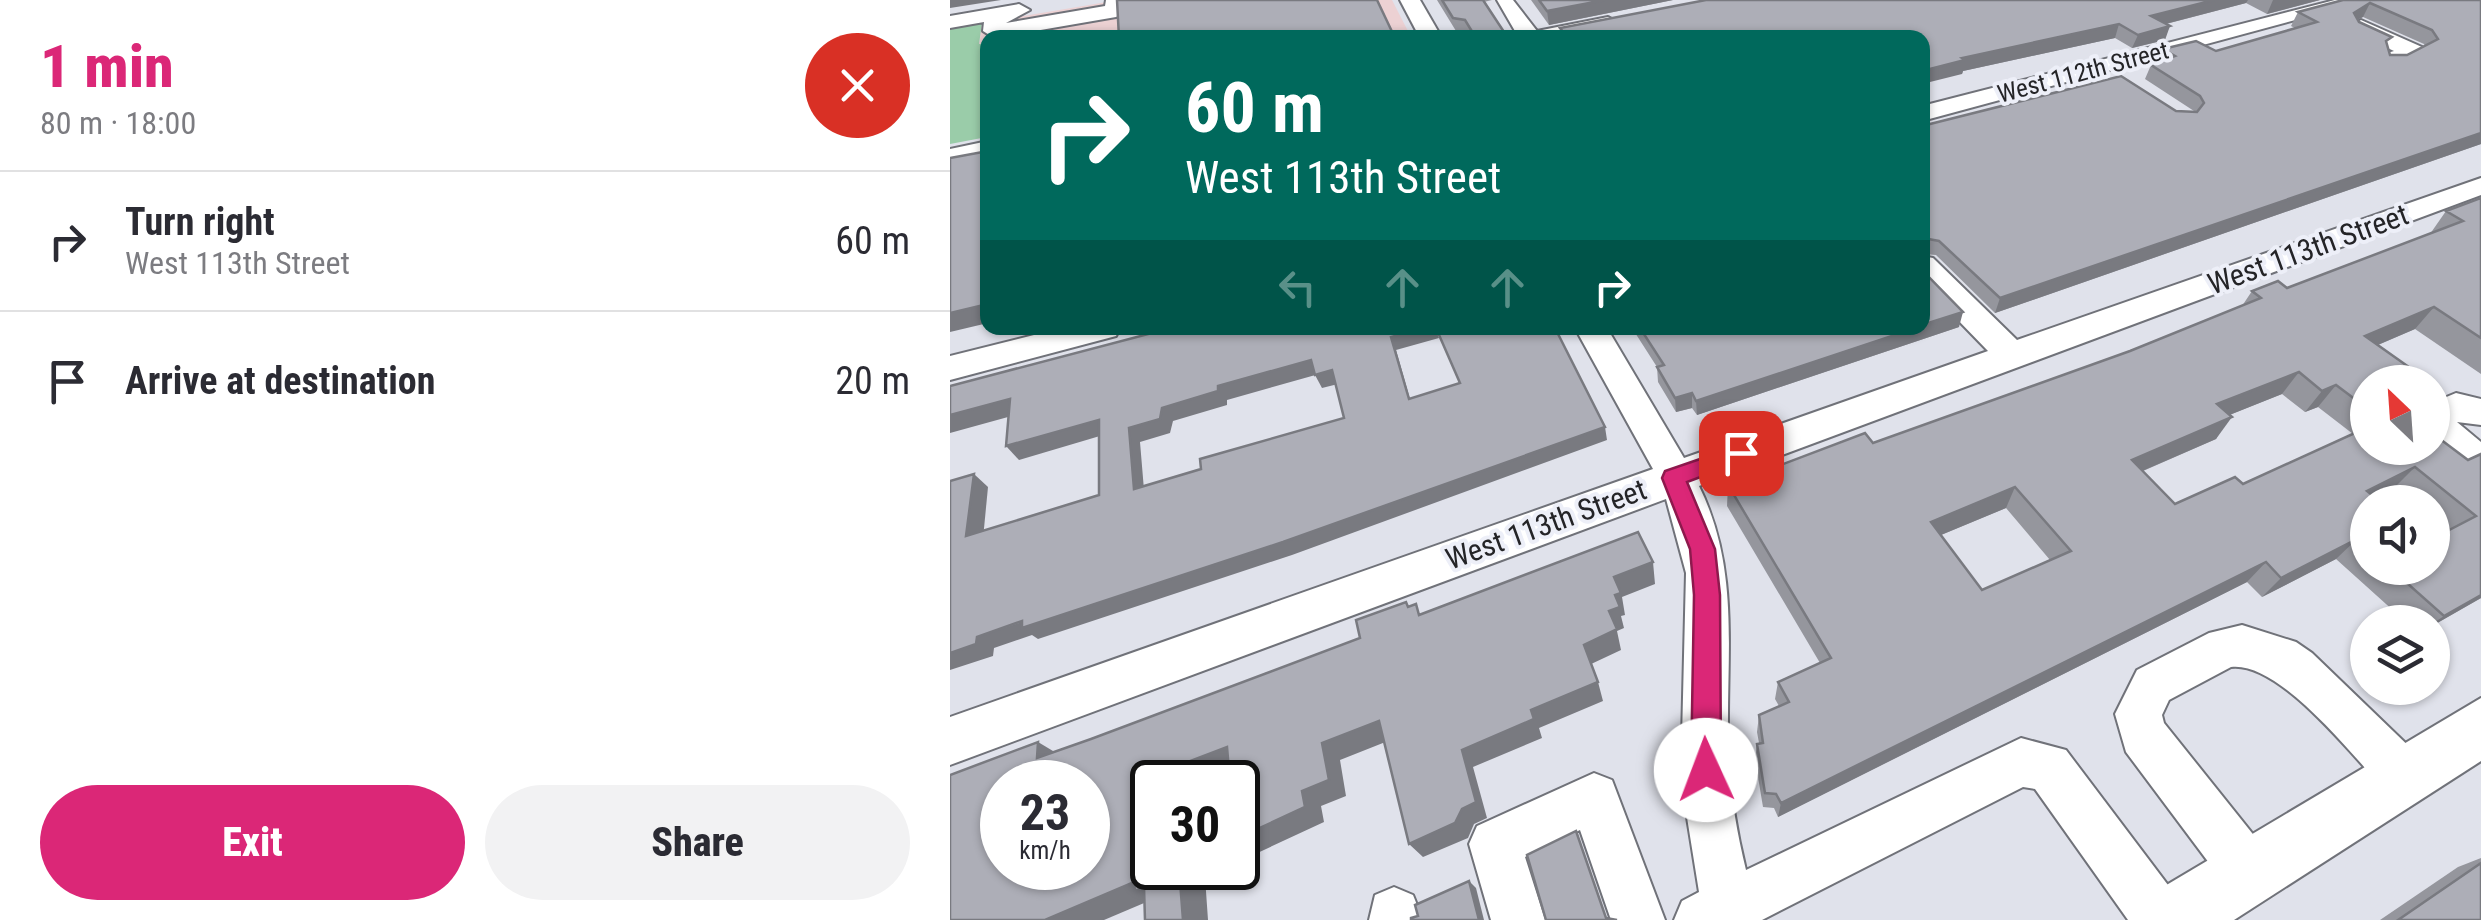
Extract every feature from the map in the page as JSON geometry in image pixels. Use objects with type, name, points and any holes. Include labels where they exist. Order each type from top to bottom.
[{"type":"main road","points":[[2172,920],[2481,727]]},
{"type":"street","points":[[950,22],[1080,0]]},
{"type":"street","points":[[1000,30],[1116,10],[1116,0]]},
{"type":"street","points":[[1410,0],[1427,30]]},
{"type":"street","points":[[1505,4],[1527,30]]},
{"type":"street","name":"West 112th Street","points":[[1930,112],[2324,9],[2357,16]]},
{"type":"street","points":[[994,30],[996,14]]},
{"type":"street","points":[[2357,16],[2414,52],[2389,60]]},
{"type":"street","points":[[1574,30],[1630,19]]},
{"type":"street","points":[[2104,67],[2130,83]]},
{"type":"street","points":[[950,156],[980,150]]},
{"type":"street","name":"West 113th Street","points":[[950,741],[2481,186]]},
{"type":"street","points":[[1930,274],[2012,355]]},
{"type":"street","points":[[950,368],[1077,335]]},
{"type":"street","points":[[1595,335],[1674,478],[1702,549],[1707,595],[1704,739],[1722,916],[2021,762],[2049,766],[2161,920]]},
{"type":"street","points":[[2450,410],[2456,406],[2481,412]]},
{"type":"street","points":[[2450,436],[2481,463]]},
{"type":"street","points":[[2249,872],[2143,735],[2138,714],[2153,685],[2225,646],[2264,651],[2296,668],[2404,775]]},
{"type":"street","points":[[1522,900],[1495,844],[1594,798],[1605,852],[1628,909]]},
{"type":"shaded area","points":[[1119,0],[1392,0],[1407,30],[981,30],[982,23]]},
{"type":"green space","points":[[982,23],[980,138],[950,144],[950,28]]},
{"type":"building","points":[[1117,0],[1377,0],[1391,30],[1119,30]]},
{"type":"building","points":[[1442,0],[1483,0],[1503,30],[1471,30],[1465,20],[1453,18]]},
{"type":"building","points":[[1539,0],[1605,0],[1547,11]]},
{"type":"building","points":[[1706,0],[2214,0],[2151,16],[2170,26],[2138,35],[2119,24],[1962,58],[1965,60],[1930,69],[1930,30],[1560,28]]},
{"type":"building","points":[[2343,0],[2481,0],[2481,133],[2000,298],[1939,241],[1930,239],[1930,124],[2121,76],[2176,111],[2197,112],[2204,103],[2200,96],[2151,65],[2175,56],[2163,49],[2196,41],[2216,51],[2317,22],[2298,12]],"holes":[[[2370,3],[2432,30],[2438,39],[2407,55],[2390,55],[2386,41],[2392,37],[2359,22],[2354,13]]]},
{"type":"building","points":[[980,152],[980,306],[950,313],[950,158]]},
{"type":"building","points":[[2481,198],[2481,338],[2434,307],[2365,336],[2406,365],[2350,365],[2350,396],[2336,385],[2322,391],[2299,372],[2217,404],[2232,417],[2132,460],[2175,504],[2235,477],[2243,484],[2350,435],[2350,465],[2450,465],[2450,446],[2468,460],[2481,454],[2481,595],[2450,613],[2450,605],[2432,605],[2409,585],[2450,585],[2450,530],[2476,516],[2450,495],[2450,485],[2437,485],[2415,467],[2379,485],[2350,485],[2350,543],[2281,578],[2266,562],[1781,803],[1776,794],[1765,793],[1757,744],[1763,743],[1759,715],[1789,702],[1778,682],[1831,658],[1728,485],[1865,433],[1873,443],[2130,351],[2261,298],[2252,291],[2278,281],[2287,288],[2463,221],[2446,211]],"holes":[[[2015,487],[2071,551],[1982,590],[1931,522]]]},
{"type":"building","points":[[1930,278],[1963,312],[1930,322]]},
{"type":"building","points":[[1144,335],[1398,335],[1391,337],[1409,399],[1460,383],[1439,335],[1559,335],[1605,427],[1283,542],[1022,628],[1022,621],[977,637],[976,644],[950,653],[950,481],[974,474],[966,536],[1099,495],[1099,420],[1006,446],[1010,399],[950,415],[950,386]],"holes":[[[1311,360],[1315,375],[1332,370],[1344,418],[1200,459],[1201,469],[1134,489],[1129,428],[1160,419],[1162,408],[1218,391],[1218,386]]]},
{"type":"building","points":[[1645,335],[1895,335],[1696,401],[1692,393],[1675,398],[1657,367],[1664,365]]},
{"type":"building","points":[[1638,532],[1653,562],[1614,577],[1621,593],[1615,595],[1620,607],[1609,611],[1617,629],[1584,645],[1598,682],[1531,710],[1534,719],[1462,750],[1476,802],[1462,809],[1455,823],[1409,844],[1379,721],[1322,743],[1329,780],[1302,791],[1305,807],[1260,828],[1260,760],[1228,760],[1227,747],[1193,760],[1130,760],[1130,884],[1045,920],[950,920],[950,775],[980,764],[980,890],[1110,890],[1110,760],[990,760],[1038,742],[1037,758],[1091,739],[1360,638],[1356,620],[1406,602],[1408,607],[1416,604],[1419,615]]},
{"type":"building","points":[[1576,831],[1606,918],[1617,920],[1546,920],[1527,855]]},
{"type":"building","points":[[2481,863],[2481,920],[2398,920]]},
{"type":"building","points":[[1469,881],[1479,920],[1411,920],[1418,916],[1415,905]]},
{"type":"building","points":[[1144,890],[1181,890],[1183,920],[1145,920]]},
{"type":"route","points":[[1706,770],[1707,595],[1702,549],[1674,478],[1741,453]]}]
